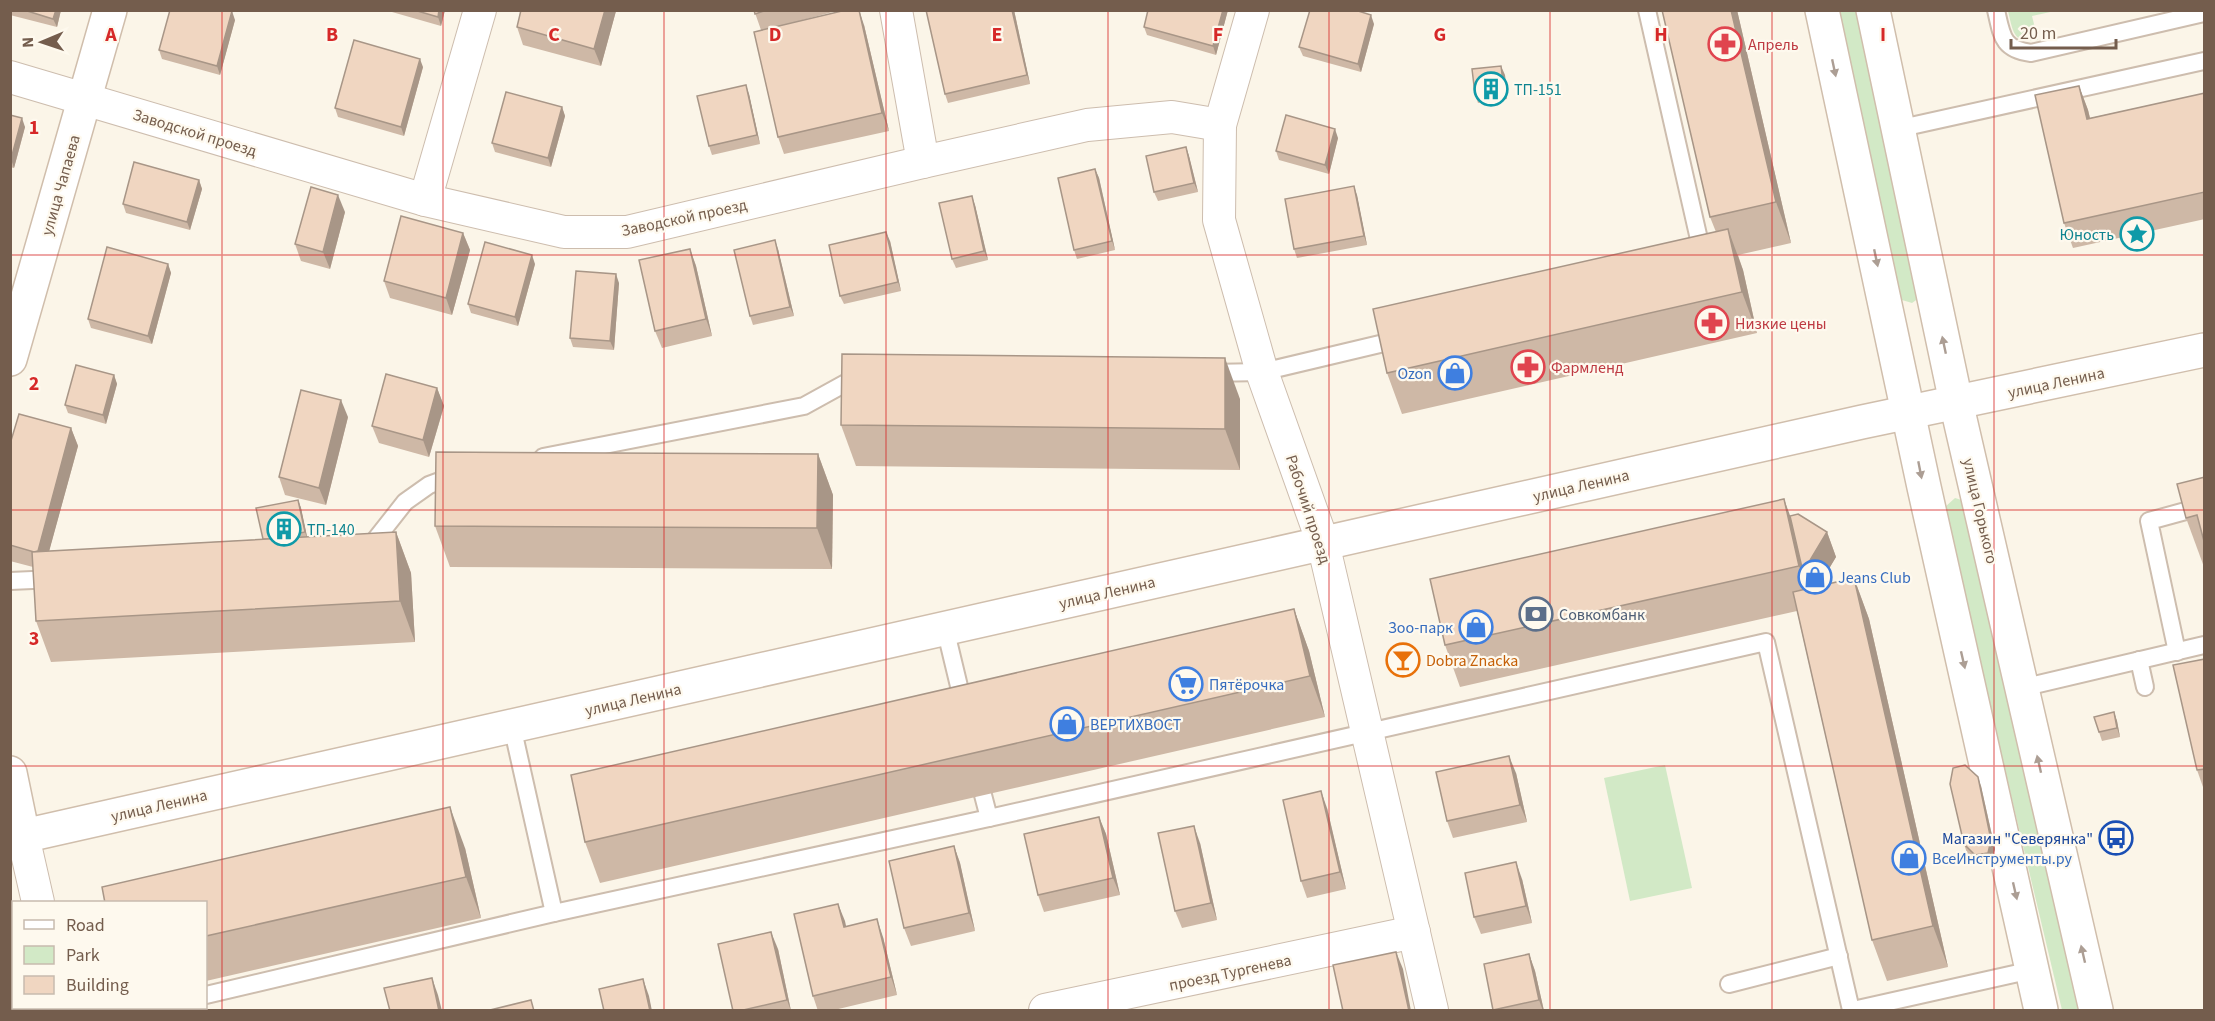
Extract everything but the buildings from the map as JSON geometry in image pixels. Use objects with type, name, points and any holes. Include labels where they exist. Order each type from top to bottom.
[{"type":"main road","name":"улица Чапаева","points":[[10,359],[110,10]]},
{"type":"main road","points":[[1822,10],[1926,498],[2041,1011]]},
{"type":"main road","name":"улица Горького","points":[[1873,10],[1956,402],[2096,1011]]},
{"type":"main road","name":"улица Ленина","points":[[17,837],[1909,412],[2205,350]]},
{"type":"main road","points":[[10,773],[17,837]]},
{"type":"street","points":[[425,200],[480,10]]},
{"type":"street","points":[[896,10],[923,162]]},
{"type":"street","name":"Рабочий проезд","points":[[1253,10],[1220,124],[1219,220],[1262,372],[1323,543],[1432,1011]]},
{"type":"street","name":"Заводской проезд","points":[[10,77],[425,200],[564,232],[627,232],[1087,125],[1172,117],[1220,124]]},
{"type":"street","points":[[17,837],[38,901]]},
{"type":"street","name":"проезд Тургенева","points":[[1045,1011],[1088,1006],[1414,932]]},
{"type":"lane","points":[[1647,10],[1706,266],[1694,269]]},
{"type":"lane","points":[[1996,10],[2002,35],[2009,47],[2019,52],[2031,53],[2205,13]]},
{"type":"lane","points":[[1897,129],[2205,61]]},
{"type":"lane","points":[[1192,374],[1262,372],[1421,334]]},
{"type":"lane","points":[[526,461],[804,406],[853,379],[877,379]]},
{"type":"lane","points":[[349,560],[368,549],[405,502],[429,485],[468,472]]},
{"type":"lane","points":[[2177,652],[2149,521],[2205,506]]},
{"type":"lane","points":[[10,581],[69,578]]},
{"type":"lane","points":[[945,628],[966,719]]},
{"type":"lane","points":[[207,995],[554,913],[989,818],[1766,642],[1852,1011],[2032,970]]},
{"type":"lane","points":[[2021,688],[2205,645]]},
{"type":"lane","points":[[2139,660],[2145,687]]},
{"type":"lane","points":[[512,726],[554,913]]},
{"type":"lane","points":[[983,795],[989,818]]},
{"type":"lane","points":[[1729,984],[1839,956]]},
{"type":"green space","points":[[2008,10],[2055,11],[2032,16],[2038,40],[2030,41],[2023,40],[2016,35]]},
{"type":"green space","points":[[1838,11],[1862,11],[1919,298],[1912,303],[1902,300],[1897,291]]},
{"type":"green space","points":[[1955,498],[1965,501],[2084,1010],[2062,1010],[1945,517],[1945,507]]},
{"type":"green space","points":[[1665,765],[1692,888],[1630,901],[1604,778]]},
{"type":"place","name":"Апрель","points":[[1725,44]]},
{"type":"place","name":"ТП-151","points":[[1491,89]]},
{"type":"place","name":"Юность","points":[[2137,234]]},
{"type":"place","name":"Низкие цены","points":[[1712,323]]},
{"type":"place","name":"Фармленд","points":[[1528,367]]},
{"type":"place","name":"Ozon","points":[[1455,373]]},
{"type":"place","name":"ТП-140","points":[[284,529]]},
{"type":"place","name":"Jeans Club","points":[[1815,577]]},
{"type":"place","name":"Совкомбанк","points":[[1536,614]]},
{"type":"place","name":"Зоо-парк","points":[[1476,627]]},
{"type":"place","name":"Dobra Znacka","points":[[1403,660]]},
{"type":"place","name":"Пятёрочка","points":[[1186,684]]},
{"type":"place","name":"ВЕРТИХВОСТ","points":[[1067,724]]},
{"type":"place","name":"Магазин \"Северянка\"","points":[[2116,838]]},
{"type":"place","name":"ВсеИнструменты.ру","points":[[1909,858]]}]
